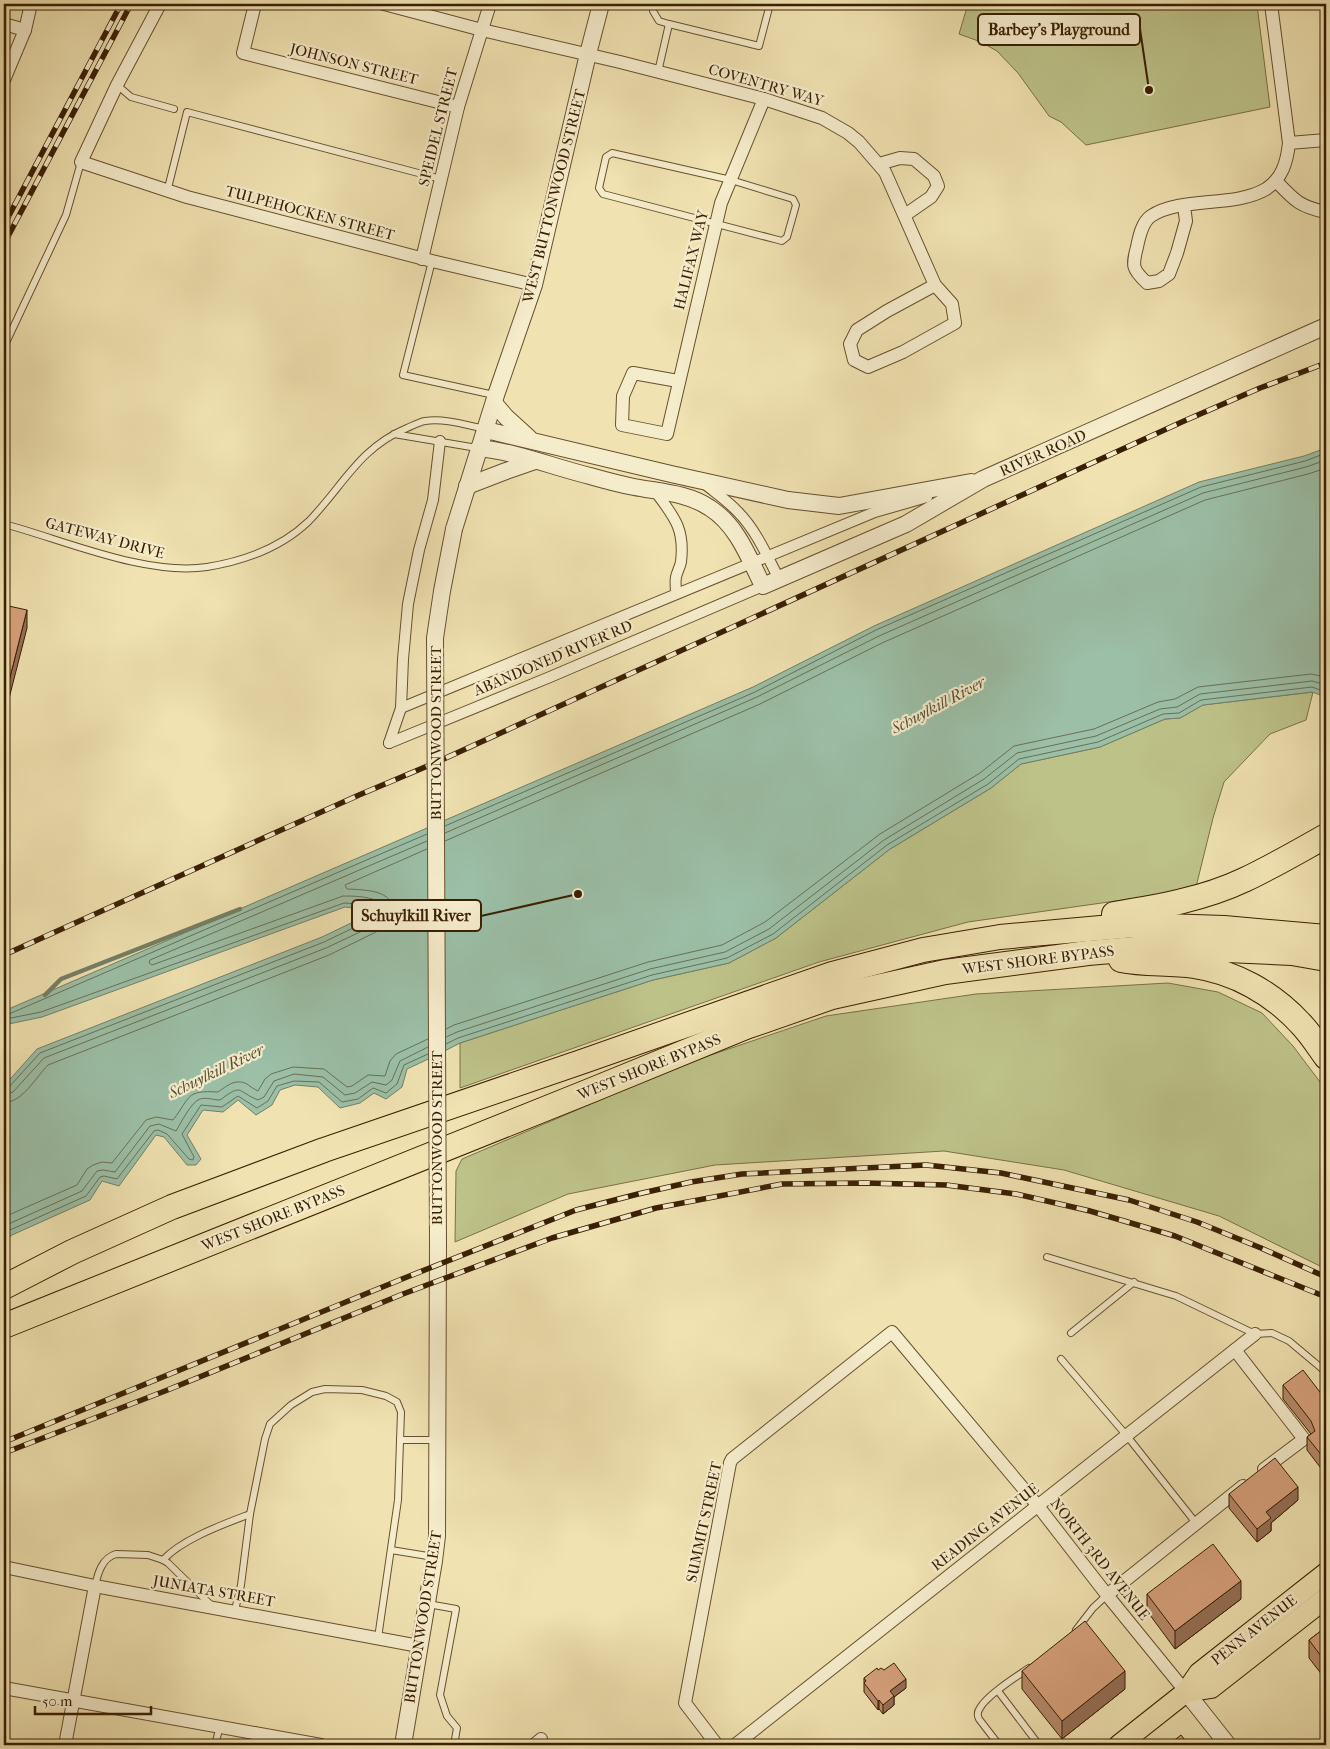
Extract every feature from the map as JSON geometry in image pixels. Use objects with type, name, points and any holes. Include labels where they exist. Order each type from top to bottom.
[{"type":"highway","points":[[1013,936],[1054,923],[1150,908],[1203,895],[1245,880],[1326,836]]},
{"type":"highway","name":"WEST SHORE BYPASS","points":[[4,1287],[72,1252],[172,1207],[333,1147],[832,974],[923,950],[1013,936],[1134,926],[1224,928],[1326,937]]},
{"type":"highway","name":"WEST SHORE BYPASS","points":[[4,1326],[746,1027],[832,997],[945,972],[1088,953],[1158,947],[1292,953],[1326,960]]},
{"type":"highway","points":[[1088,953],[1137,963],[1193,966],[1234,977],[1265,992],[1279,1003],[1302,1024],[1326,1056]]},
{"type":"main road","name":"PENN AVENUE","points":[[1119,1745],[1186,1692],[1199,1673],[1326,1573]]},
{"type":"main road","name":"PENN AVENUE","points":[[1186,1692],[1211,1688],[1326,1598]]},
{"type":"street","points":[[4,80],[25,30],[32,4]]},
{"type":"street","points":[[81,162],[117,85],[160,4]]},
{"type":"street","name":"JOHNSON STREET","points":[[255,4],[243,53],[458,107]]},
{"type":"street","name":"COVENTRY WAY","points":[[384,4],[764,99],[822,118],[854,138],[885,172],[935,285],[952,304],[955,323],[903,352],[868,367],[854,360],[850,344],[857,330],[935,285]]},
{"type":"street","name":"SPEIDEL STREET","points":[[427,260],[441,180],[458,107],[490,4]]},
{"type":"street","name":"WEST BUTTONWOOD STREET","points":[[454,529],[495,399],[534,285],[601,4]]},
{"type":"street","points":[[1184,206],[1186,221],[1178,253],[1169,274],[1159,281],[1147,283],[1136,273],[1134,261],[1141,231],[1150,217],[1169,209],[1184,206],[1246,197],[1265,190],[1276,181],[1287,159],[1289,143],[1271,4]]},
{"type":"street","points":[[4,24],[25,30]]},
{"type":"street","name":"HALIFAX WAY","points":[[678,381],[633,373],[624,396],[622,425],[667,434],[721,203],[764,99]]},
{"type":"street","points":[[1289,143],[1326,140]]},
{"type":"street","points":[[879,164],[900,158],[914,159],[934,176],[938,186],[931,197],[905,215]]},
{"type":"street","name":"TULPEHOCKEN STREET","points":[[81,162],[167,192],[427,260],[534,285]]},
{"type":"street","points":[[1276,181],[1297,202],[1311,209],[1326,212]]},
{"type":"street","name":"RIVER ROAD","points":[[763,586],[906,524],[983,479],[1326,326]]},
{"type":"street","points":[[495,399],[506,417],[533,441]]},
{"type":"street","points":[[486,430],[788,500],[839,506],[983,479]]},
{"type":"street","name":"ABANDONED RIVER RD","points":[[440,441],[433,500],[418,550],[408,604],[401,708],[389,743],[763,586]]},
{"type":"street","points":[[479,448],[503,451],[589,476],[698,501],[712,509],[739,538],[763,586]]},
{"type":"street","points":[[467,486],[506,470],[535,461]]},
{"type":"street","name":"ABANDONED RIVER RD","points":[[401,708],[875,512],[983,479]]},
{"type":"street","points":[[700,480],[737,510],[745,520],[767,556],[778,579]]},
{"type":"street","points":[[655,491],[680,527],[682,545],[681,565],[676,578],[676,593]]},
{"type":"street","name":"BUTTONWOOD STREET","points":[[402,1745],[437,1536],[438,1242],[435,638],[454,529]]},
{"type":"street","name":"NORTH 3RD AVENUE","points":[[892,1332],[1038,1506],[1186,1692]]},
{"type":"street","name":"SUMMIT STREET","points":[[718,1745],[685,1703],[732,1459],[892,1332]]},
{"type":"street","name":"READING AVENUE","points":[[735,1745],[1255,1334]]},
{"type":"street","points":[[1107,1595],[1304,1438],[1235,1350]]},
{"type":"street","name":"JUNIATA STREET","points":[[4,1567],[95,1586],[235,1610],[420,1646]]},
{"type":"street","points":[[65,1745],[95,1586]]},
{"type":"street","points":[[4,1688],[321,1745]]},
{"type":"street","points":[[1186,1692],[1228,1745]]},
{"type":"lane","points":[[655,4],[653,11],[659,21],[759,46],[770,4]]},
{"type":"lane","points":[[658,72],[669,24]]},
{"type":"lane","points":[[117,85],[132,96],[174,109]]},
{"type":"lane","points":[[167,192],[187,112],[441,180]]},
{"type":"lane","points":[[612,153],[731,180],[793,199],[796,205],[787,237],[782,241],[716,224],[603,194],[599,188],[606,157],[612,153]]},
{"type":"lane","points":[[4,347],[66,215],[81,162]]},
{"type":"lane","points":[[427,260],[403,375],[495,399]]},
{"type":"lane","name":"GATEWAY DRIVE","points":[[4,524],[121,559],[167,568],[205,567],[240,561],[276,546],[308,521],[366,454],[392,434],[424,421],[451,422],[486,430]]},
{"type":"lane","points":[[392,434],[479,448]]},
{"type":"lane","points":[[1048,1257],[1176,1296],[1255,1334],[1272,1333],[1289,1341],[1326,1372]]},
{"type":"lane","points":[[1071,1333],[1134,1282]]},
{"type":"lane","points":[[1061,1359],[1127,1436],[1196,1523]]},
{"type":"lane","points":[[235,1610],[241,1584],[250,1514],[265,1439],[270,1424],[292,1405],[312,1392],[325,1389],[362,1390],[392,1398],[397,1402],[401,1412],[398,1500],[378,1638]]},
{"type":"lane","points":[[400,1440],[437,1440]]},
{"type":"lane","points":[[163,1560],[172,1550],[183,1544],[228,1522],[250,1514]]},
{"type":"lane","points":[[391,1550],[435,1557]]},
{"type":"lane","points":[[95,1586],[98,1572],[112,1555],[148,1555],[168,1563],[212,1606]]},
{"type":"lane","points":[[1072,1634],[1093,1608],[1107,1595]]},
{"type":"lane","points":[[427,1604],[456,1609],[440,1695],[447,1716],[457,1728],[454,1745]]},
{"type":"lane","points":[[1000,1745],[979,1719],[977,1715],[979,1709],[998,1690],[1035,1662]]},
{"type":"lane","points":[[998,1690],[1039,1745]]},
{"type":"lane","points":[[216,1745],[220,1726]]},
{"type":"shaded area","points":[[968,4],[1257,5],[1270,107],[1086,145],[1061,122],[1049,116],[1018,73],[997,51],[981,42],[959,34]]},
{"type":"shaded area","points":[[1313,692],[1306,720],[1270,734],[1224,782],[1196,887],[1158,895],[968,922],[819,962],[460,1088],[460,1043],[653,980],[729,963],[776,938],[890,849],[991,788],[1021,764],[1100,747],[1165,719],[1180,718],[1203,705]]},
{"type":"shaded area","points":[[1168,983],[1218,992],[1262,1013],[1293,1046],[1326,1090],[1326,1269],[1219,1216],[1064,1170],[944,1151],[715,1165],[568,1194],[455,1242],[456,1171],[462,1159],[687,1063],[826,1016],[976,994]]},
{"type":"water","points":[[1326,448],[1326,697],[1312,692],[1203,705],[1180,718],[1165,719],[1100,747],[1021,764],[991,788],[890,849],[776,938],[729,963],[653,980],[460,1043],[407,1069],[402,1087],[386,1099],[374,1093],[360,1103],[340,1108],[318,1087],[295,1085],[280,1090],[272,1105],[256,1115],[238,1100],[223,1112],[203,1110],[187,1135],[201,1159],[196,1165],[187,1165],[164,1137],[156,1135],[119,1186],[102,1181],[90,1200],[12,1235],[4,1242],[4,1086],[37,1049],[322,937],[376,911],[345,907],[42,1017],[4,1025],[4,1011],[753,687],[874,626],[1199,482],[1304,456]]},
{"type":"building","points":[[4,605],[27,610],[4,701]]},
{"type":"building","points":[[1303,1370],[1326,1400],[1326,1455],[1323,1457],[1307,1437],[1315,1431],[1311,1421],[1283,1385]]},
{"type":"building","points":[[1275,1458],[1298,1487],[1266,1512],[1271,1518],[1257,1529],[1229,1494]]},
{"type":"building","points":[[1213,1544],[1241,1581],[1175,1631],[1147,1594]]},
{"type":"building","points":[[1085,1621],[1125,1671],[1062,1721],[1022,1671]]},
{"type":"building","points":[[1326,1627],[1326,1663],[1309,1640]]},
{"type":"building","points":[[894,1663],[906,1679],[890,1691],[894,1696],[883,1705],[864,1683],[866,1681],[864,1678],[877,1668],[878,1670],[881,1668],[884,1670]]},
{"type":"building","points":[[1181,1735],[1189,1745],[1168,1745]]},
{"type":"waterway","points":[[45,995],[61,979],[240,909]]},
{"type":"railway","points":[[4,225],[121,4]]},
{"type":"railway","points":[[4,244],[131,4]]},
{"type":"railway","points":[[4,955],[359,795],[437,762],[1184,421],[1260,388],[1326,363]]},
{"type":"railway","points":[[4,1442],[576,1210],[691,1182],[742,1174],[926,1165],[1001,1173],[1129,1200],[1197,1222],[1326,1277]]},
{"type":"railway","points":[[4,1453],[165,1391],[403,1294],[552,1238],[656,1208],[782,1184],[865,1183],[946,1185],[1016,1194],[1090,1211],[1175,1236],[1326,1297]]},
{"type":"place","name":"Barbey's Playground","points":[[1149,90]]},
{"type":"place","name":"Schuylkill River","points":[[578,894]]}]
